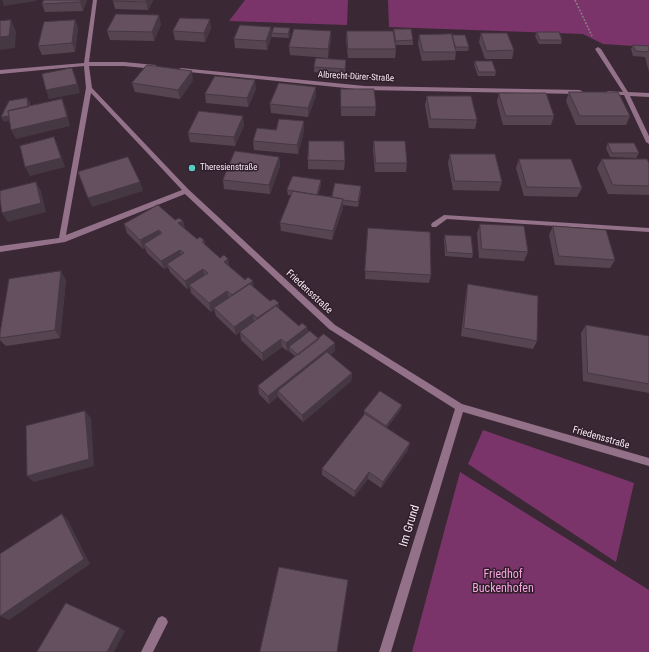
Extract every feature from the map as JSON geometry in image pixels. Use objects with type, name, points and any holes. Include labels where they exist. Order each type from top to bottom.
[{"type":"street","points":[[62,240],[89,88],[86,64],[95,0]]},
{"type":"street","points":[[598,49],[626,93],[649,142]]},
{"type":"street","points":[[0,72],[86,64],[124,64],[162,68]]},
{"type":"street","name":"Albrecht-Dürer-Straße","points":[[178,70],[365,88],[586,92]]},
{"type":"street","name":"Friedensstraße","points":[[89,88],[186,191],[332,327],[460,407],[649,462]]},
{"type":"street","points":[[602,93],[649,95]]},
{"type":"street","points":[[0,249],[62,240],[186,191]]},
{"type":"street","points":[[434,225],[446,217],[649,230]]},
{"type":"street","name":"Im Grund","points":[[385,652],[460,407]]},
{"type":"street","points":[[147,652],[162,622]]},
{"type":"path","points":[[575,0],[598,49]]},
{"type":"green space","points":[[245,0],[348,0],[347,25],[229,21]]},
{"type":"green space","points":[[388,0],[649,0],[649,47],[603,44],[583,34],[389,27]]},
{"type":"green space","points":[[483,430],[634,483],[616,562],[468,464]]},
{"type":"green space","name":"Friedhof Buckenhofen","points":[[460,472],[649,590],[649,652],[412,652]]},
{"type":"building","points":[[44,0],[81,0],[80,2],[42,4]]},
{"type":"building","points":[[146,0],[146,2],[113,1]]},
{"type":"building","points":[[116,14],[159,15],[152,32],[107,31]]},
{"type":"building","points":[[180,18],[210,19],[204,33],[173,31]]},
{"type":"building","points":[[11,20],[9,36],[0,37],[0,21]]},
{"type":"building","points":[[75,20],[72,43],[38,46],[44,22]]},
{"type":"building","points":[[240,25],[271,27],[266,41],[234,39]]},
{"type":"building","points":[[274,27],[290,28],[288,34],[272,33]]},
{"type":"building","points":[[294,29],[331,31],[328,49],[289,47]]},
{"type":"building","points":[[394,29],[411,29],[413,40],[396,41]]},
{"type":"building","points":[[347,31],[393,31],[396,49],[348,49]]},
{"type":"building","points":[[537,32],[559,32],[562,40],[540,40]]},
{"type":"building","points":[[481,33],[507,33],[514,50],[487,51]]},
{"type":"building","points":[[452,34],[456,52],[423,52],[419,35]]},
{"type":"building","points":[[452,35],[465,35],[469,47],[456,47]]},
{"type":"building","points":[[633,45],[649,46],[649,49],[647,52],[636,51]]},
{"type":"building","points":[[316,58],[346,60],[345,69],[314,67]]},
{"type":"building","points":[[475,61],[492,61],[496,72],[479,72]]},
{"type":"building","points":[[147,65],[192,71],[178,90],[132,83]]},
{"type":"building","points":[[72,68],[77,84],[46,90],[42,74]]},
{"type":"building","points":[[215,76],[255,80],[247,98],[205,94]]},
{"type":"building","points":[[279,83],[316,87],[308,108],[270,104]]},
{"type":"building","points":[[341,89],[374,89],[376,107],[341,107]]},
{"type":"building","points":[[569,92],[618,92],[630,116],[580,116]]},
{"type":"building","points":[[499,93],[546,93],[554,116],[506,116]]},
{"type":"building","points":[[427,96],[471,96],[477,120],[431,119]]},
{"type":"building","points":[[27,98],[28,107],[8,111],[9,116],[1,117],[9,101]]},
{"type":"building","points":[[62,99],[67,117],[11,130],[8,111]]},
{"type":"building","points":[[199,111],[243,116],[234,137],[188,133]]},
{"type":"building","points":[[279,119],[304,121],[297,145],[253,141],[257,128],[276,130]]},
{"type":"building","points":[[54,137],[61,158],[25,167],[20,146]]},
{"type":"building","points":[[309,141],[344,141],[345,161],[308,160]]},
{"type":"building","points":[[374,141],[405,141],[407,163],[376,163]]},
{"type":"building","points":[[608,143],[634,143],[639,153],[612,153]]},
{"type":"building","points":[[235,151],[279,157],[269,185],[223,180]]},
{"type":"building","points":[[450,154],[495,154],[502,182],[455,181]]},
{"type":"building","points":[[128,157],[140,182],[88,198],[78,172]]},
{"type":"building","points":[[519,159],[571,159],[582,188],[527,187]]},
{"type":"building","points":[[602,159],[647,159],[649,163],[649,186],[613,185]]},
{"type":"building","points":[[293,176],[321,180],[317,195],[287,190]]},
{"type":"building","points":[[36,182],[41,203],[2,213],[0,191]]},
{"type":"building","points":[[335,183],[361,186],[358,202],[332,197]]},
{"type":"building","points":[[293,191],[343,199],[333,231],[280,223]]},
{"type":"building","points":[[158,205],[175,220],[179,218],[183,221],[178,223],[197,239],[200,237],[204,240],[202,242],[220,258],[224,255],[228,259],[224,262],[245,280],[248,277],[253,281],[232,295],[227,291],[209,303],[189,285],[208,273],[203,269],[185,281],[167,264],[184,253],[180,250],[161,261],[144,244],[162,233],[159,230],[140,240],[124,224]]},
{"type":"building","points":[[480,224],[524,226],[528,252],[482,249]]},
{"type":"building","points":[[553,226],[606,230],[615,260],[559,256]]},
{"type":"building","points":[[368,228],[430,232],[431,275],[365,271]]},
{"type":"building","points":[[445,235],[471,236],[473,254],[447,252]]},
{"type":"building","points":[[61,271],[55,330],[0,338],[9,279]]},
{"type":"building","points":[[250,284],[270,301],[274,299],[279,303],[257,318],[253,314],[234,327],[214,308]]},
{"type":"building","points":[[468,284],[538,296],[537,341],[464,328]]},
{"type":"building","points":[[276,306],[299,326],[302,323],[307,327],[286,343],[281,339],[262,353],[240,332]]},
{"type":"building","points":[[586,325],[649,336],[649,384],[588,373]]},
{"type":"building","points":[[310,331],[319,339],[298,355],[289,347]]},
{"type":"building","points":[[324,334],[335,343],[268,396],[258,386]]},
{"type":"building","points":[[327,352],[352,373],[302,415],[278,391]]},
{"type":"building","points":[[380,391],[402,405],[386,426],[364,411]]},
{"type":"building","points":[[85,411],[89,459],[27,476],[26,426]]},
{"type":"building","points":[[365,414],[410,443],[383,482],[369,472],[355,491],[322,469]]},
{"type":"building","points":[[62,514],[84,559],[0,616],[0,554]]},
{"type":"building","points":[[279,567],[348,580],[337,652],[260,652]]},
{"type":"building","points":[[66,603],[120,628],[107,652],[37,652]]},
{"type":"place","name":"Theresienstraße","points":[[192,168]]}]
